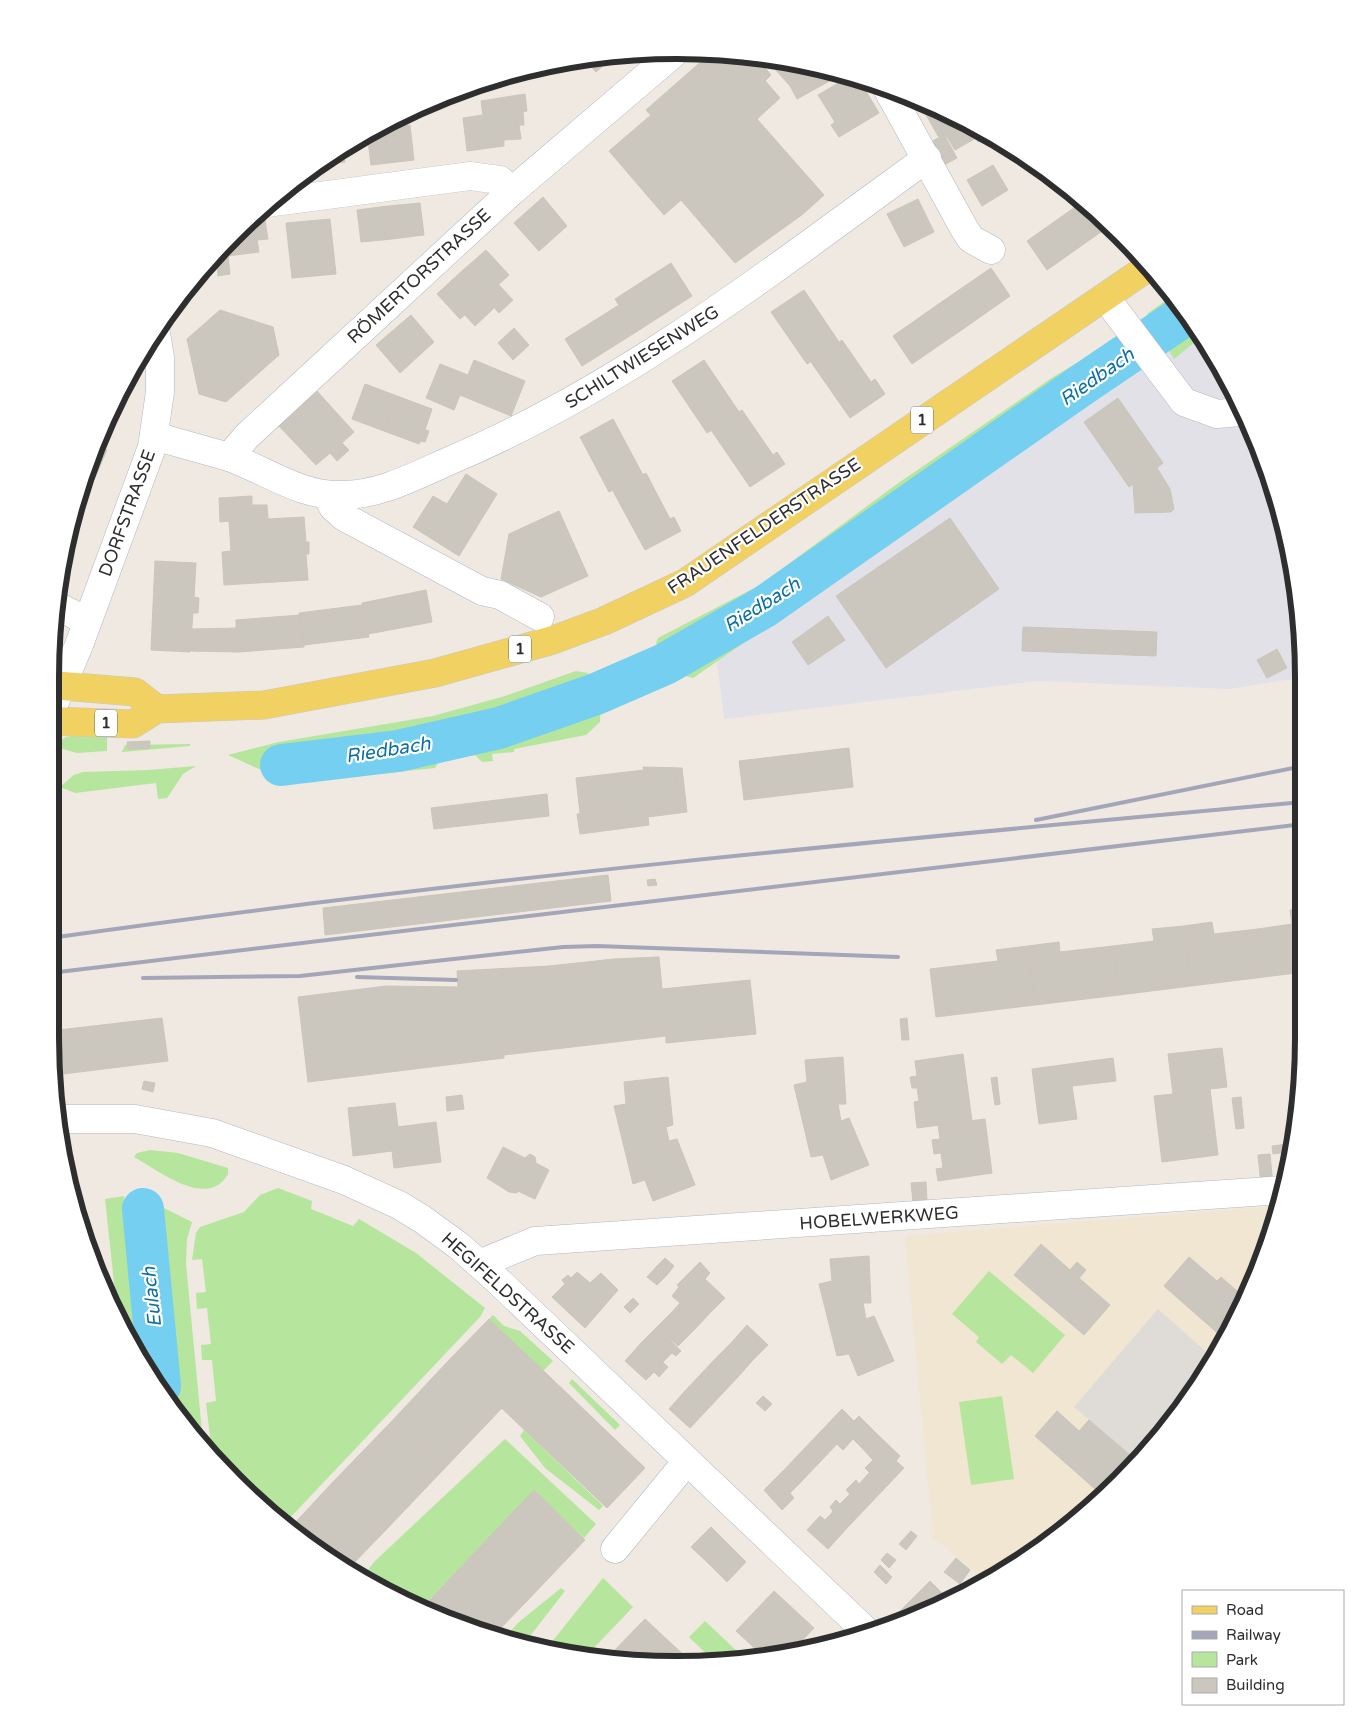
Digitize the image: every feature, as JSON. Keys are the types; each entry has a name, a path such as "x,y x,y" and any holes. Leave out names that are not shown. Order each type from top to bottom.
{"main road":[{"name":"FRAUENFELDERSTRASSE","path":"59,721 133,724 157,709 264,705 435,673 553,640 604,621 684,583 1143,271"},
{"name":"1","path":"59,686 135,692 157,709"}],"street":[{"name":"RÖMERTORSTRASSE","path":"229,457 247,436 511,192 667,59"},
{"path":"893,98 965,230 978,243 991,250"},
{"name":"SCHILTWIESENWEG","path":"229,457 292,486 327,495 358,494 402,482 517,431 574,400 712,314 927,158"},
{"path":"282,202 470,176 500,180 511,192"},
{"path":"1105,298 1184,402 1217,414 1235,412"},
{"name":"DORFSTRASSE","path":"59,682 87,621 154,436 160,392 160,358 158,343"},
{"path":"154,436 229,457"},
{"path":"327,495 333,507 344,517 482,591 500,595 540,617"},
{"path":"63,609 87,621"},
{"name":"HEGIFELDSTRASSE","path":"64,1119 135,1119 212,1133 344,1180 399,1205 442,1232 479,1264 862,1627"},
{"name":"HOBELWERKWEG","path":"479,1264 535,1241 1276,1190"},
{"path":"615,1549 687,1461"}],"shaded area":[{"path":"1180,319 1191,334 1212,368 1248,440 1274,517 1290,596 1294,637 1295,681 1285,680 1229,689 1038,681 724,719 717,661 1083,384"},
{"path":"1271,1207 1248,1275 1212,1347 1191,1381 1142,1446 1085,1503 1020,1552 980,1576 933,1537 905,1236"},
{"path":"1158,1309 1208,1353 1167,1414 1132,1456 1074,1407"}],"green space":[{"path":"1166,300 1196,341 1174,359 1147,314"},
{"path":"1108,345 1125,369 1122,378 1036,441 693,678 668,671 656,643 658,638 760,585 897,484 1053,377"},
{"path":"576,671 588,673 601,700 600,722 586,735 514,749 514,752 492,754 493,761 482,762 475,755 440,760 435,768 282,784 281,779 228,755 279,742 433,716 505,696"},
{"path":"77,735 107,736 107,751 77,753 59,748 59,742 66,737"},
{"path":"190,744 190,746 122,752 125,745"},
{"path":"196,766 183,774 167,798 158,799 156,783 75,793 60,787 74,775 83,772"},
{"path":"150,1150 178,1153 228,1168 228,1174 219,1184 208,1188 196,1188 183,1184 169,1178 134,1157 137,1153"},
{"path":"278,1188 312,1201 311,1209 353,1226 359,1219 416,1253 485,1308 480,1317 289,1519 269,1503 211,1445 206,1403 216,1401 212,1360 202,1360 201,1345 211,1344 207,1308 197,1309 196,1293 206,1292 202,1259 192,1260 196,1233 200,1227 244,1212 260,1195"},
{"path":"124,1196 126,1211 162,1207 192,1222 187,1239 186,1264 202,1433 163,1381 142,1347 115,1295 105,1199"},
{"path":"989,1271 1065,1335 1033,1373 1011,1355 1002,1364 976,1342 979,1337 952,1314"},
{"path":"493,1315 504,1326 520,1331 553,1361 543,1371 489,1319"},
{"path":"572,1379 620,1425 615,1430 569,1383"},
{"path":"1002,1396 1014,1479 971,1485 959,1402"},
{"path":"524,1430 603,1506 599,1510 545,1468 520,1436"},
{"path":"505,1439 596,1524 584,1538 534,1491 426,1603 366,1572 375,1561"},
{"path":"603,1578 633,1607 592,1650 551,1643"},
{"path":"561,1588 565,1591 529,1638 509,1633 519,1622"},
{"path":"705,1621 739,1653 708,1655 689,1637"}],"building":[{"path":"703,60 724,61 656,121 646,110"},
{"path":"724,61 750,63 780,98 757,119 824,195 803,214 735,263 681,200 664,215 609,151 651,115 656,121"},
{"path":"606,63 596,72 590,65"},
{"path":"750,63 763,65 771,75 765,81"},
{"path":"773,67 833,79 797,99 790,86"},
{"path":"841,81 864,88 879,113 839,137 831,125 835,122 818,95"},
{"path":"525,94 527,111 523,112 524,125 519,125 521,139 504,140 504,146 467,151 463,118 483,115 481,101"},
{"path":"927,112 982,140 978,142 976,138 955,150 947,137 941,141 925,113"},
{"path":"410,125 414,160 371,165 368,142 396,127"},
{"path":"938,138 940,141 946,138 957,158 944,165 931,142"},
{"path":"344,157 345,162 333,163"},
{"path":"993,165 1008,190 982,206 967,180"},
{"path":"543,197 567,226 539,251 514,223"},
{"path":"918,199 934,232 904,247 887,214"},
{"path":"420,203 424,235 392,239 388,206"},
{"path":"388,206 392,239 361,242 357,210"},
{"path":"1077,206 1098,234 1047,270 1027,241"},
{"path":"1080,208 1104,230 1098,234"},
{"path":"330,219 336,274 292,278 286,223"},
{"path":"265,220 268,239 257,240 259,252 228,256 230,274 218,276 217,264 260,221"},
{"path":"486,250 509,275 485,297 462,271"},
{"path":"671,263 692,296 636,332 615,299"},
{"path":"991,268 1010,296 963,329 943,301"},
{"path":"462,271 485,297 460,319 437,294"},
{"path":"498,284 513,300 499,313 485,297"},
{"path":"804,290 839,342 807,364 771,312"},
{"path":"485,297 494,308 475,326 465,315"},
{"path":"943,301 963,329 912,364 893,336"},
{"path":"619,305 636,332 582,366 565,339"},
{"path":"220,310 273,327 279,355 226,402 199,394 187,339"},
{"path":"411,315 434,342 400,373 376,345"},
{"path":"514,328 529,345 513,360 498,343"},
{"path":"842,340 871,382 875,379 885,394 850,418 811,362"},
{"path":"474,360 525,381 511,416 460,395"},
{"path":"704,360 739,412 707,433 672,381"},
{"path":"440,364 468,375 454,410 426,398"},
{"path":"365,384 397,396 384,431 352,419"},
{"path":"316,390 354,432 342,443 349,450 337,461 330,453 316,465 277,424"},
{"path":"397,396 432,409 425,430 429,431 425,442 421,441 419,444 384,431"},
{"path":"1118,398 1163,463 1157,468 1170,489 1174,509 1171,512 1135,513 1133,484 1129,487 1084,422"},
{"path":"742,410 773,455 777,452 785,464 750,487 711,430"},
{"path":"613,419 643,475 609,492 580,437"},
{"path":"103,448 107,450 94,480 92,479"},
{"path":"646,473 670,519 674,517 681,531 645,550 613,491"},
{"path":"466,474 497,494 459,556 413,527 433,496 447,504"},
{"path":"252,496 252,505 267,505 268,519 304,517 306,542 309,542 309,554 306,554 308,580 224,585 222,552 231,551 229,521 220,522 219,498"},
{"path":"559,511 588,576 541,597 501,579 509,534"},
{"path":"950,518 999,589 886,668 836,596"},
{"path":"155,561 196,563 194,597 199,598 198,613 193,613 190,652 151,650"},
{"path":"426,590 432,622 368,634 362,603"},
{"path":"362,605 369,637 304,645 299,613"},
{"path":"300,615 304,647 239,652 190,651 192,629 236,628 236,620"},
{"path":"828,616 845,640 808,665 792,642"},
{"path":"1023,627 1157,632 1156,656 1022,651"},
{"path":"1277,649 1287,668 1267,678 1257,660"},
{"path":"150,741 150,748 128,749 127,742"},
{"path":"849,748 853,787 744,800 739,761"},
{"path":"643,767 682,768 687,812 648,817 649,825 580,834 577,814 630,807 631,817 679,810 675,773 644,771"},
{"path":"644,770 675,773 679,810 631,817 630,807 580,813 576,778"},
{"path":"547,794 549,816 434,829 431,808"},
{"path":"608,875 611,901 325,935 323,908"},
{"path":"655,879 657,885 648,886 647,880"},
{"path":"1295,909 1295,973 1264,977 1258,929 1292,924 1290,910"},
{"path":"1212,922 1214,934 1258,929 1264,977 1191,986 1184,926"},
{"path":"1184,926 1191,986 1119,995 1113,946 1154,941 1152,929"},
{"path":"1059,942 1060,952 1113,946 1119,995 1035,1005 1028,946"},
{"path":"1028,946 1035,1005 936,1017 930,969 998,961 996,950"},
{"path":"659,957 662,989 750,980 756,1034 666,1043 666,1036 504,1055 504,1058 308,1082 298,997 386,986 458,987 457,971"},
{"path":"162,1018 168,1061 60,1074 59,1030"},
{"path":"907,1018 909,1040 902,1040 900,1019"},
{"path":"1222,1048 1227,1087 1210,1089 1218,1155 1162,1162 1154,1096 1173,1094 1168,1054"},
{"path":"963,1054 972,1121 917,1128 914,1102 919,1101 917,1088 912,1088 910,1077 917,1076 915,1061"},
{"path":"843,1057 846,1104 838,1104 841,1121 849,1118 869,1165 831,1180 823,1155 811,1157 794,1085 807,1082 805,1060"},
{"path":"1113,1058 1116,1081 1072,1086 1077,1119 1039,1124 1032,1069"},
{"path":"668,1077 673,1125 666,1127 669,1141 677,1139 695,1185 653,1201 645,1180 633,1184 614,1106 626,1104 624,1082"},
{"path":"997,1077 1000,1104 995,1105 991,1078"},
{"path":"144,1081 155,1083 153,1092 142,1089"},
{"path":"462,1095 464,1109 447,1111 446,1097"},
{"path":"1241,1097 1244,1128 1236,1129 1232,1098"},
{"path":"395,1103 398,1127 436,1122 441,1162 394,1168 392,1151 353,1156 348,1108"},
{"path":"985,1119 992,1173 938,1181 936,1169 943,1168 941,1153 934,1154 932,1140 940,1139 938,1125"},
{"path":"1286,1144 1284,1152 1273,1154 1272,1146"},
{"path":"503,1147 525,1158 530,1154 535,1157 536,1163 549,1170 535,1199 518,1191 517,1193 509,1192 487,1178"},
{"path":"1270,1154 1273,1185 1261,1186 1258,1155"},
{"path":"926,1182 927,1201 913,1202 911,1183"},
{"path":"1041,1244 1070,1270 1077,1262 1086,1270 1079,1278 1110,1305 1084,1335 1014,1275"},
{"path":"869,1256 871,1303 863,1303 866,1319 874,1316 894,1361 858,1376 849,1354 837,1356 819,1284 832,1281 830,1259"},
{"path":"1189,1257 1217,1281 1221,1277 1239,1293 1219,1334 1164,1286"},
{"path":"665,1258 674,1266 667,1275 657,1266"},
{"path":"700,1262 710,1273 705,1279 725,1298 709,1314 677,1285"},
{"path":"657,1266 667,1275 657,1285 647,1277"},
{"path":"577,1272 590,1283 601,1273 618,1290 585,1328 552,1297 565,1284 562,1280 568,1275 571,1278"},
{"path":"679,1287 709,1314 693,1331 673,1311 680,1303 672,1296"},
{"path":"633,1298 639,1304 630,1313 624,1307"},
{"path":"673,1311 693,1331 678,1346 657,1327"},
{"path":"489,1319 572,1398 533,1438 450,1359"},
{"path":"747,1325 768,1345 752,1361 732,1342"},
{"path":"657,1327 681,1351 676,1356 672,1353 662,1363 641,1343"},
{"path":"732,1342 752,1361 737,1378 716,1358"},
{"path":"641,1343 668,1367 659,1377 654,1372 646,1380 625,1361"},
{"path":"716,1358 737,1378 721,1395 700,1375"},
{"path":"450,1359 502,1408 442,1471 391,1422"},
{"path":"700,1375 721,1395 705,1412 684,1392"},
{"path":"684,1392 705,1412 690,1428 669,1409"},
{"path":"763,1396 772,1404 765,1411 756,1403"},
{"path":"572,1398 645,1468 607,1508 533,1438"},
{"path":"842,1409 854,1421 859,1416 876,1433 862,1448 853,1439 843,1450 822,1430"},
{"path":"1057,1411 1079,1431 1089,1420 1132,1456 1097,1491 1035,1436"},
{"path":"391,1422 442,1471 383,1533 332,1483"},
{"path":"822,1430 837,1444 818,1464 803,1450"},
{"path":"876,1433 900,1456 896,1461 904,1468 885,1488 865,1468 873,1460 862,1448"},
{"path":"803,1450 818,1464 799,1484 784,1470"},
{"path":"784,1470 799,1484 790,1493 794,1498 782,1510 764,1490"},
{"path":"869,1473 885,1488 865,1509 846,1490 856,1480 859,1484"},
{"path":"332,1483 383,1533 353,1564 295,1523"},
{"path":"534,1490 585,1540 526,1602 474,1553"},
{"path":"850,1494 865,1509 847,1528 831,1514 833,1511 830,1507 836,1500 840,1504"},
{"path":"831,1514 847,1528 828,1549 807,1530 820,1516 825,1520"},
{"path":"711,1527 728,1544 709,1564 691,1547"},
{"path":"911,1531 917,1536 906,1550 899,1544"},
{"path":"728,1544 746,1562 727,1582 709,1564"},
{"path":"474,1553 526,1602 499,1630 427,1603"},
{"path":"887,1553 896,1560 889,1568 881,1560"},
{"path":"956,1558 970,1570 960,1584 944,1572"},
{"path":"880,1565 892,1577 886,1584 874,1572"},
{"path":"930,1581 944,1595 914,1609 896,1615"},
{"path":"774,1591 814,1628 799,1644 758,1651 736,1631"},
{"path":"645,1619 685,1656 637,1655 612,1653"}],"waterway":[{"name":"Riedbach","path":"281,765 398,751 499,728 596,694 665,664 764,607 1180,319"},
{"name":"Eulach","path":"143,1209 159,1374"}],"railway":[{"path":"1036,820 1295,768"},
{"path":"59,937 362,897 519,879 833,846 1295,803"},
{"path":"59,972 1295,825"},
{"path":"143,978 300,976 563,947 597,946 898,957"},
{"path":"357,977 456,980"}]}
